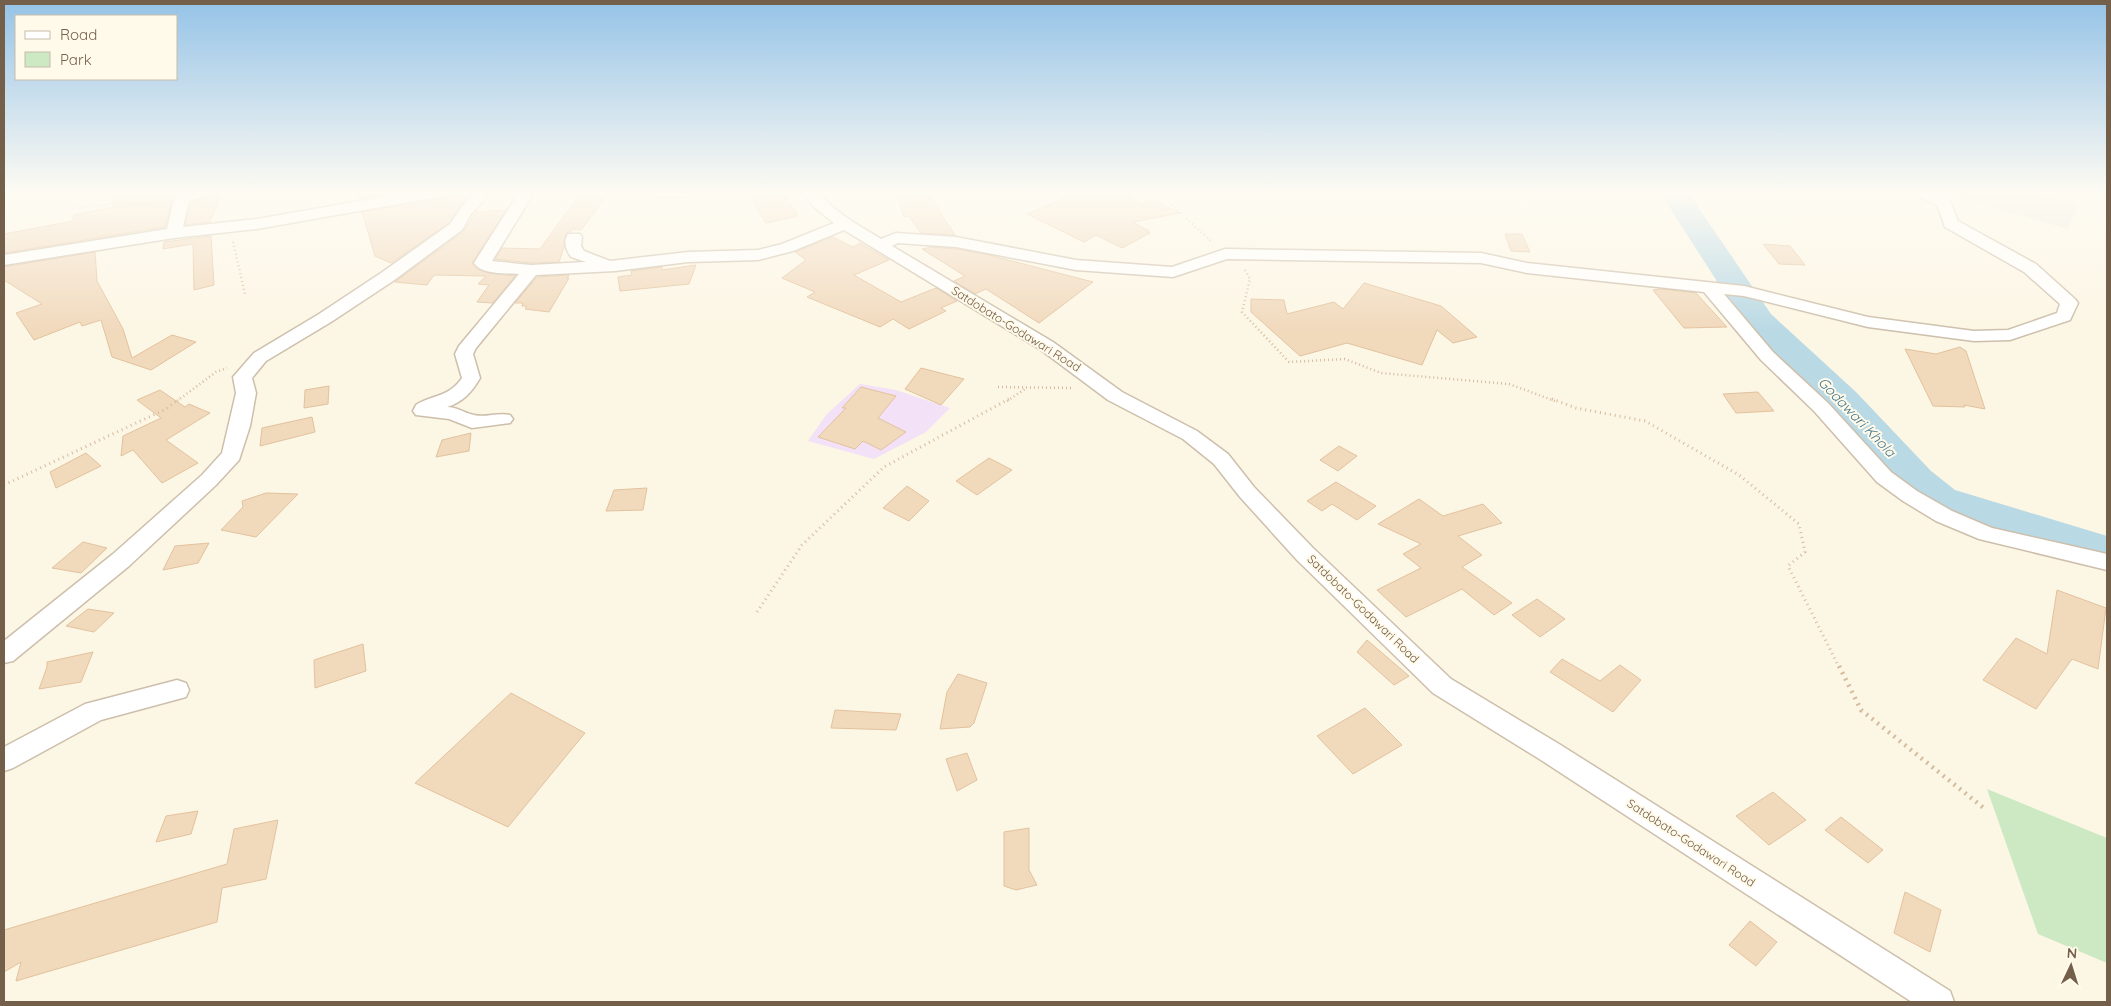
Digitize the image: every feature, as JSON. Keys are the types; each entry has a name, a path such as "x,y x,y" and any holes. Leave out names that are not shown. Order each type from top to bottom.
{"street":[{"path":"4,260 143,238"},
{"path":"4,654 120,560 209,480 232,455 246,393 242,377 260,357 325,318 387,277 441,238"},
{"path":"498,238 482,263 489,266 531,270 615,266 688,257 758,256 786,248 811,238"},
{"path":"574,238 573,246 577,254 586,259 615,266"},
{"name":"Satdobato-Godawari Road","path":"869,238 1047,346 1115,396 1190,435 1221,458 1247,492 1306,554 1442,686 1550,752 1939,1002"},
{"path":"881,245 896,238 956,242 1076,265 1173,272 1225,254 1481,258 1527,268 1744,290 1868,322 1974,336 2010,335 2064,316 2069,303 2030,268 1976,238"},
{"path":"503,419 472,422 453,413 432,413 423,411 423,409 427,406 449,400 461,393 471,378 464,354 468,346 531,270"},
{"path":"1710,287 1767,356 1820,407 1884,477 1910,496 1944,516 1987,534 2107,562"},
{"path":"4,760 94,711 177,690"}],"path":[{"path":"234,238 233,243 244,294"},
{"path":"1208,238 1225,254 1239,259 1250,279 1242,312 1289,362 1346,359 1381,373 1509,384 1576,408 1645,420 1739,475 1799,524 1804,552 1788,566 1861,710 1985,809"},
{"path":"4,485 166,408 216,372 260,357"},
{"path":"998,387 1076,388 1092,378"},
{"path":"757,612 802,546 884,467 1012,398 1025,388"}],"shaded area":[{"path":"860,384 896,390 950,408 926,432 874,459 808,441 826,415"}],"green space":[{"path":"1987,789 2107,838 2107,963 2038,934"}],"building":[{"path":"4,238 97,238 4,253"},
{"path":"211,238 214,285 194,290 193,244 163,249 164,242"},
{"path":"370,238 427,238 391,263 375,256"},
{"path":"455,238 488,238 472,263 477,269 488,273 515,276 493,303 477,302 489,285 478,284 486,276 434,275 427,285 395,282"},
{"path":"548,238 565,238 559,262 531,263 495,259 502,248 540,249"},
{"path":"831,238 835,238 853,247 860,243 889,260 854,275 901,302 936,288 957,301 941,308 946,311 909,329 893,319 880,327 807,297 815,292 782,278 806,260 795,252"},
{"path":"1076,238 1091,238 1084,242"},
{"path":"1102,238 1141,238 1122,248"},
{"path":"1506,238 1524,238 1530,252 1511,251"},
{"path":"1763,244 1790,246 1805,265 1779,264"},
{"path":"932,247 985,254 1093,282 1039,323 986,289 975,294 954,281 965,276 922,249"},
{"path":"95,252 97,281 123,329 132,358 172,335 196,342 151,370 112,357 101,320 82,326 80,322 34,340 16,313 42,304 4,280 4,267"},
{"path":"696,265 689,284 620,291 618,277 632,275 631,271 662,267 662,270"},
{"path":"569,275 549,312 525,309 527,306 522,306 523,303 515,303 537,277"},
{"path":"1364,283 1441,306 1477,337 1453,343 1437,330 1422,365 1347,343 1300,356 1251,312 1251,299 1284,300 1287,314 1334,302 1343,309"},
{"path":"1662,289 1696,293 1727,327 1684,328 1653,290"},
{"path":"1960,347 1966,351 1985,409 1964,405 1965,407 1933,406 1905,349 1936,354"},
{"path":"921,368 964,379 941,405 905,389"},
{"path":"329,386 328,404 304,408 305,390"},
{"path":"861,387 896,396 878,418 906,432 881,450 863,441 855,449 818,437 846,408 842,408"},
{"path":"160,390 185,407 189,404 210,413 166,440 198,463 162,483 133,450 121,456 123,436 161,418 137,400"},
{"path":"1758,392 1774,411 1736,413 1723,394"},
{"path":"312,417 315,432 260,446 262,428"},
{"path":"471,433 469,451 436,457 442,440"},
{"path":"1339,446 1357,456 1338,471 1320,460"},
{"path":"86,453 101,466 56,488 50,472"},
{"path":"989,458 1012,470 977,495 956,481"},
{"path":"1336,482 1376,506 1357,520 1332,504 1322,511 1307,501"},
{"path":"907,486 929,501 909,521 883,508"},
{"path":"647,488 643,510 606,511 614,490"},
{"path":"266,493 298,494 256,537 221,530 243,507 242,501"},
{"path":"1419,499 1443,516 1483,504 1502,523 1458,536 1482,555 1462,567 1512,603 1494,615 1462,589 1406,617 1377,590 1421,568 1403,554 1421,544 1378,524"},
{"path":"83,542 107,548 81,573 52,568"},
{"path":"209,543 198,563 163,570 175,546"},
{"path":"2057,590 2106,608 2098,669 2072,659 2036,709 1983,680 2016,638 2047,654"},
{"path":"1537,599 1565,619 1540,637 1512,615"},
{"path":"88,609 114,613 94,632 66,626"},
{"path":"1367,640 1409,676 1394,685 1357,652"},
{"path":"363,644 366,671 315,688 314,660"},
{"path":"93,652 81,682 39,689 47,662"},
{"path":"1562,659 1600,681 1620,665 1641,680 1613,712 1550,672"},
{"path":"958,674 987,683 974,723 970,727 940,729 947,692"},
{"path":"511,693 585,733 508,827 415,783"},
{"path":"1365,708 1402,745 1353,774 1317,736"},
{"path":"835,710 901,714 896,730 831,728"},
{"path":"967,753 977,780 957,791 946,759"},
{"path":"1773,792 1806,820 1769,845 1736,816"},
{"path":"198,811 191,834 156,842 166,816"},
{"path":"1841,817 1883,850 1868,863 1825,830"},
{"path":"278,820 266,879 222,888 217,922 16,981 21,962 4,972 4,930 227,864 234,829"},
{"path":"1029,828 1029,870 1037,885 1016,890 1004,886 1004,832"},
{"path":"1905,892 1941,910 1930,952 1894,933"},
{"path":"1750,921 1777,942 1756,966 1729,945"}],"waterway":[{"name":"Godawari Khola","path":"1704,238 1759,321 1844,401 1917,480 1941,500 2107,551"}]}
